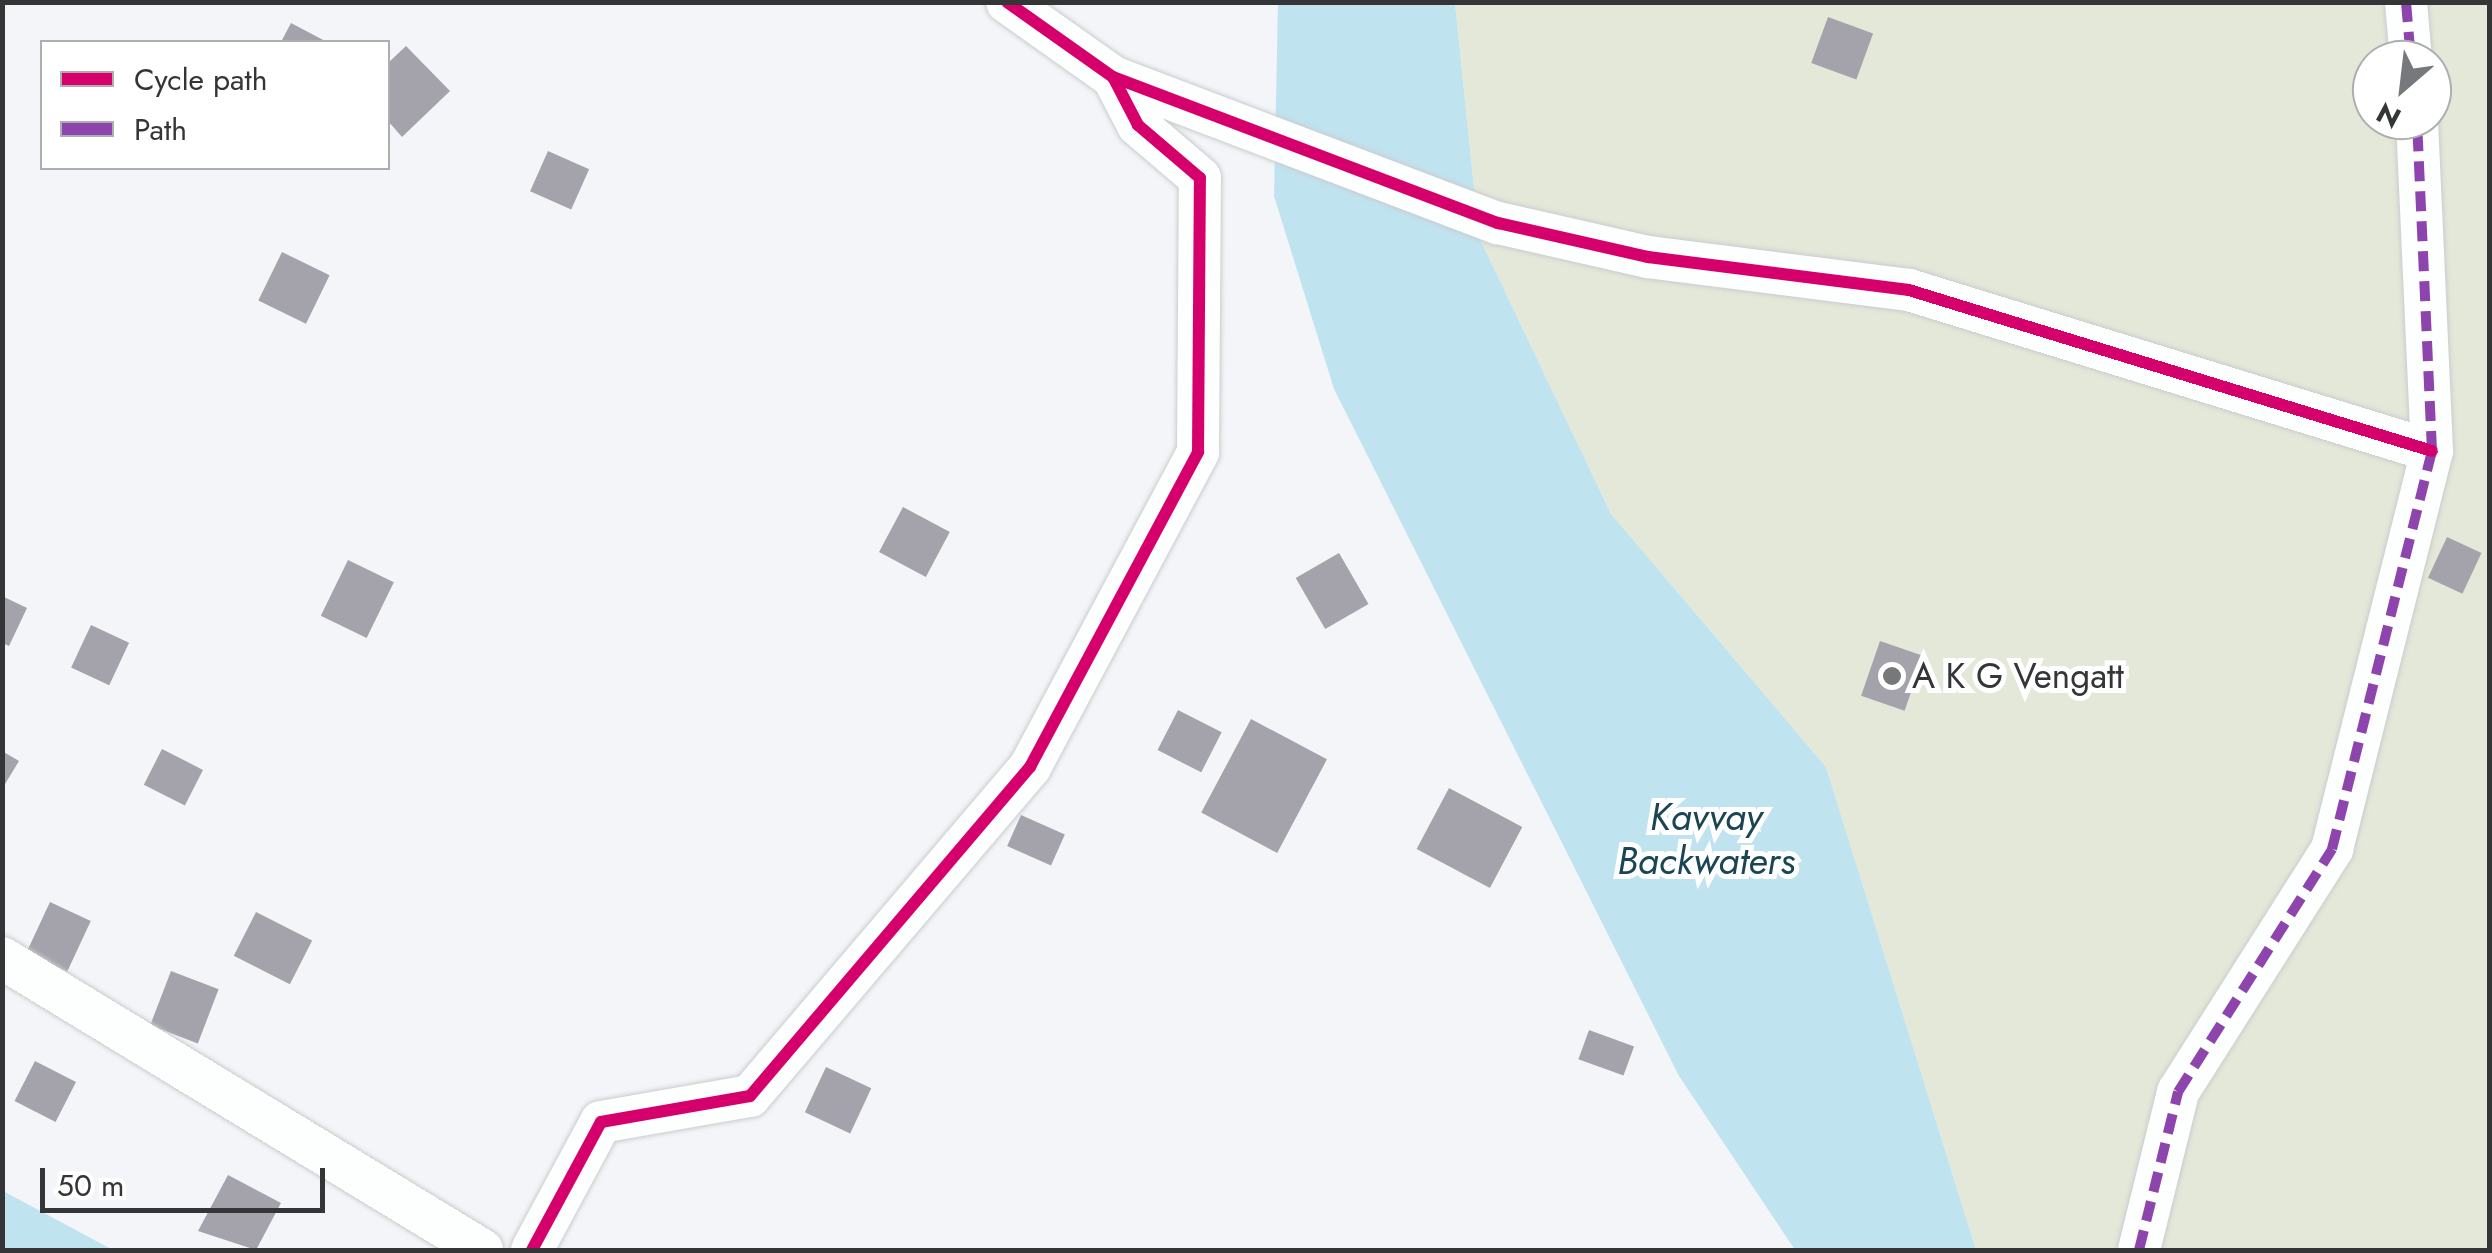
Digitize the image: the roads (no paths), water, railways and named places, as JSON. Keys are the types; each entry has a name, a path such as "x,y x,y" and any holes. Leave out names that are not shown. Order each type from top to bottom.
{"street":[{"path":"1008,2 1113,77 1498,223 1648,257 1909,290 2077,334 2432,451"},
{"path":"2406,2 2409,40"},
{"path":"532,1250 601,1122 750,1096 1030,766 1198,452 1200,178 1138,125 1113,77"},
{"path":"2139,1250 2178,1092 2332,849 2432,451 2418,140"},
{"path":"2,958 482,1250"}],"water":[{"name":"Kavvay Backwaters","path":"1278,3 1455,3 1479,237 1611,514 1826,767 1976,1250 1795,1250 1679,1076 1334,389 1274,196"},
{"path":"3,1191 113,1250 3,1250"}],"place":[{"name":"A K G Vengatt","path":"1892,676"}]}
